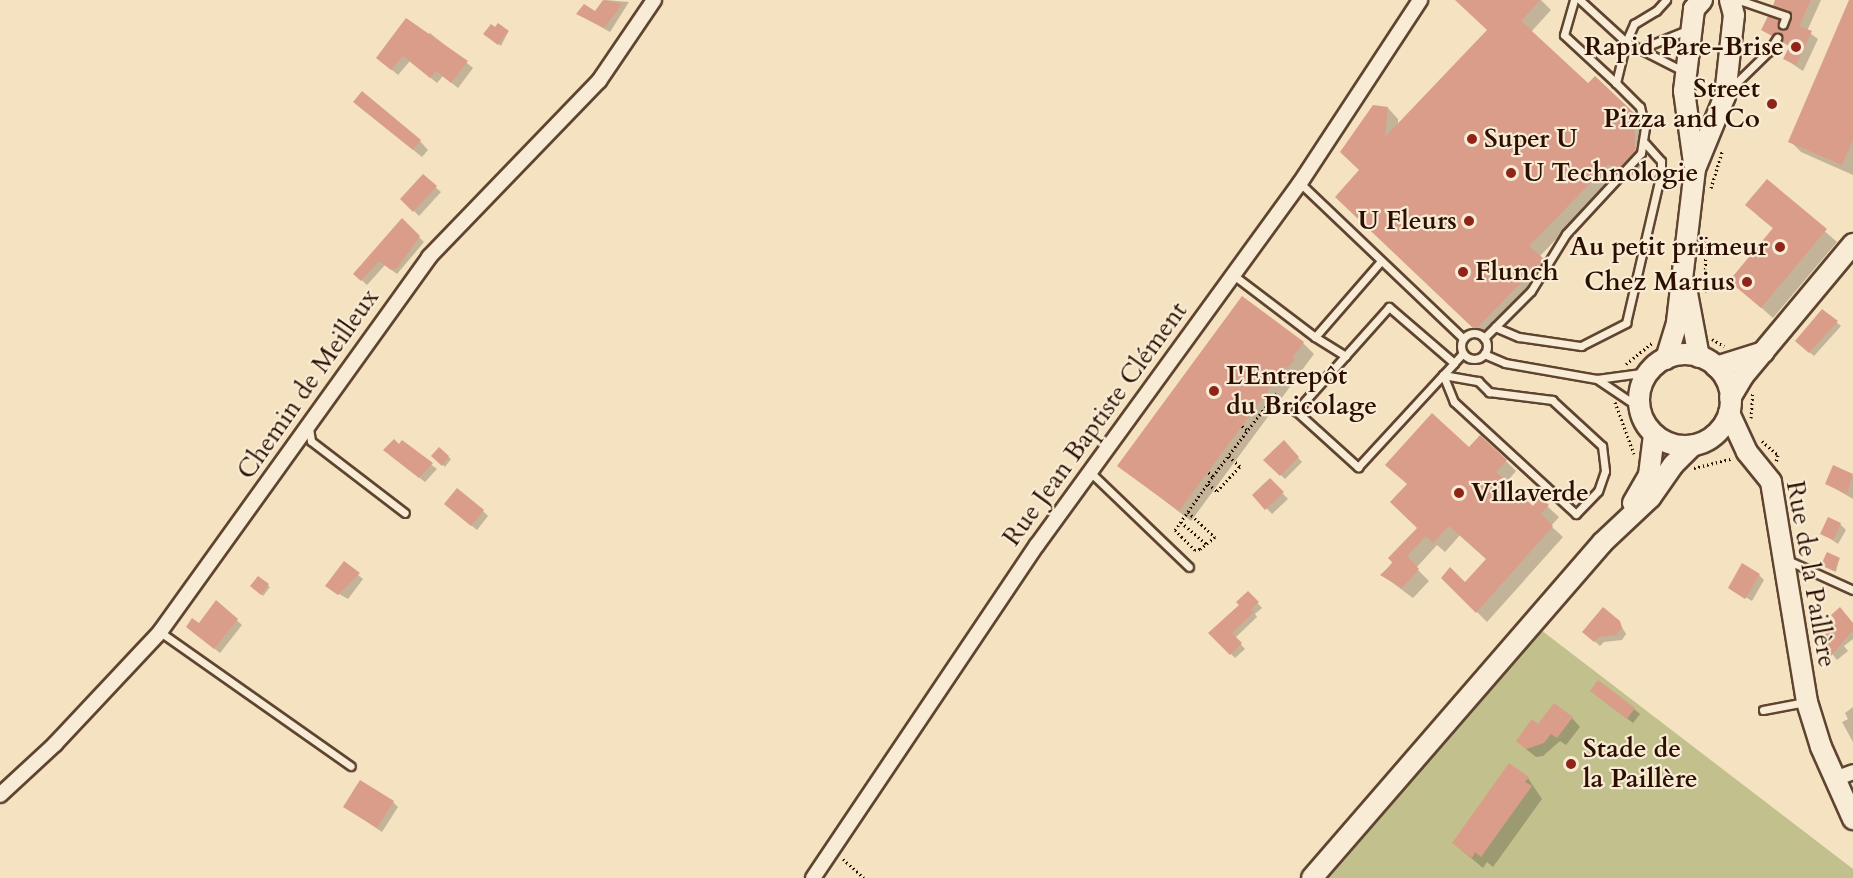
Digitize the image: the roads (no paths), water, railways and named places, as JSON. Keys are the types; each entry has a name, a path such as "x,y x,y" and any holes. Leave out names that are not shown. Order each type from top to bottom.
{"main road":[{"path":"1618,525 1649,475 1654,435 1640,408 1639,396 1649,372 1666,358 1677,321 1695,169 1686,74 1694,9 1702,0"},
{"path":"1695,169 1723,99 1734,15 1728,1"},
{"path":"1687,102 1702,112 1723,99"},
{"path":"1312,878 1618,525 1650,498 1699,443 1719,429 1730,406 1767,351 1853,244"},
{"path":"1683,267 1699,357"},
{"path":"1716,367 1767,351"},
{"path":"1666,358 1699,357 1716,367 1729,387 1730,406"},
{"name":"Rue de la Paillère","path":"1730,406 1748,452 1771,482 1807,702 1844,775 1853,819"},
{"path":"1654,435 1672,444 1699,443 1748,452"}],"street":[{"name":"Chemin de Meilleux","path":"0,795 55,744 160,632 429,257 599,81 654,0"},
{"name":"Rue Jean Baptiste Clément","path":"813,878 831,847 1090,472 1300,183 1420,0"}],"lane":[{"path":"1484,354 1484,338 1531,291 1566,234 1641,153 1645,143 1640,107 1564,35 1574,0"},
{"path":"1580,0 1626,42 1686,74"},
{"path":"1616,83 1626,42 1634,24 1656,11 1666,0"},
{"path":"1728,1 1742,1 1786,16 1783,24"},
{"path":"1640,49 1692,27"},
{"path":"1723,99 1777,38"},
{"path":"1495,327 1519,337 1581,346 1626,323 1661,173 1661,161 1645,143"},
{"path":"1300,183 1463,338 1463,353 1454,363 1358,468 1296,411 1389,307 1454,363"},
{"path":"1315,337 1381,261"},
{"path":"1232,274 1315,337 1345,356"},
{"path":"1463,338 1474,333 1484,338"},
{"path":"1463,353 1473,359 1484,354 1505,363 1597,379 1649,372"},
{"path":"1443,375 1478,381 1489,392 1552,400 1602,446 1605,471 1598,491 1576,514 1454,402 1443,375"},
{"path":"1597,379 1640,408"},
{"path":"309,422 311,441 405,513"},
{"path":"1090,472 1189,567"},
{"path":"1782,557 1853,590"},
{"path":"160,632 351,766"},
{"path":"1763,710 1807,702"}],"place":[{"name":"Rapid Pare-Brise","path":"1796,47"},
{"name":"Street Pizza and Co","path":"1772,104"},
{"name":"Super U","path":"1472,139"},
{"name":"U Technologie","path":"1511,173"},
{"name":"U Fleurs","path":"1469,221"},
{"name":"Au petit primeur","path":"1780,247"},
{"name":"Flunch","path":"1463,272"},
{"name":"Chez Marius","path":"1747,282"},
{"name":"L'Entrepôt du Bricolage","path":"1214,391"},
{"name":"Villaverde","path":"1459,493"},
{"name":"Stade de la Paillère","path":"1571,764"}]}
